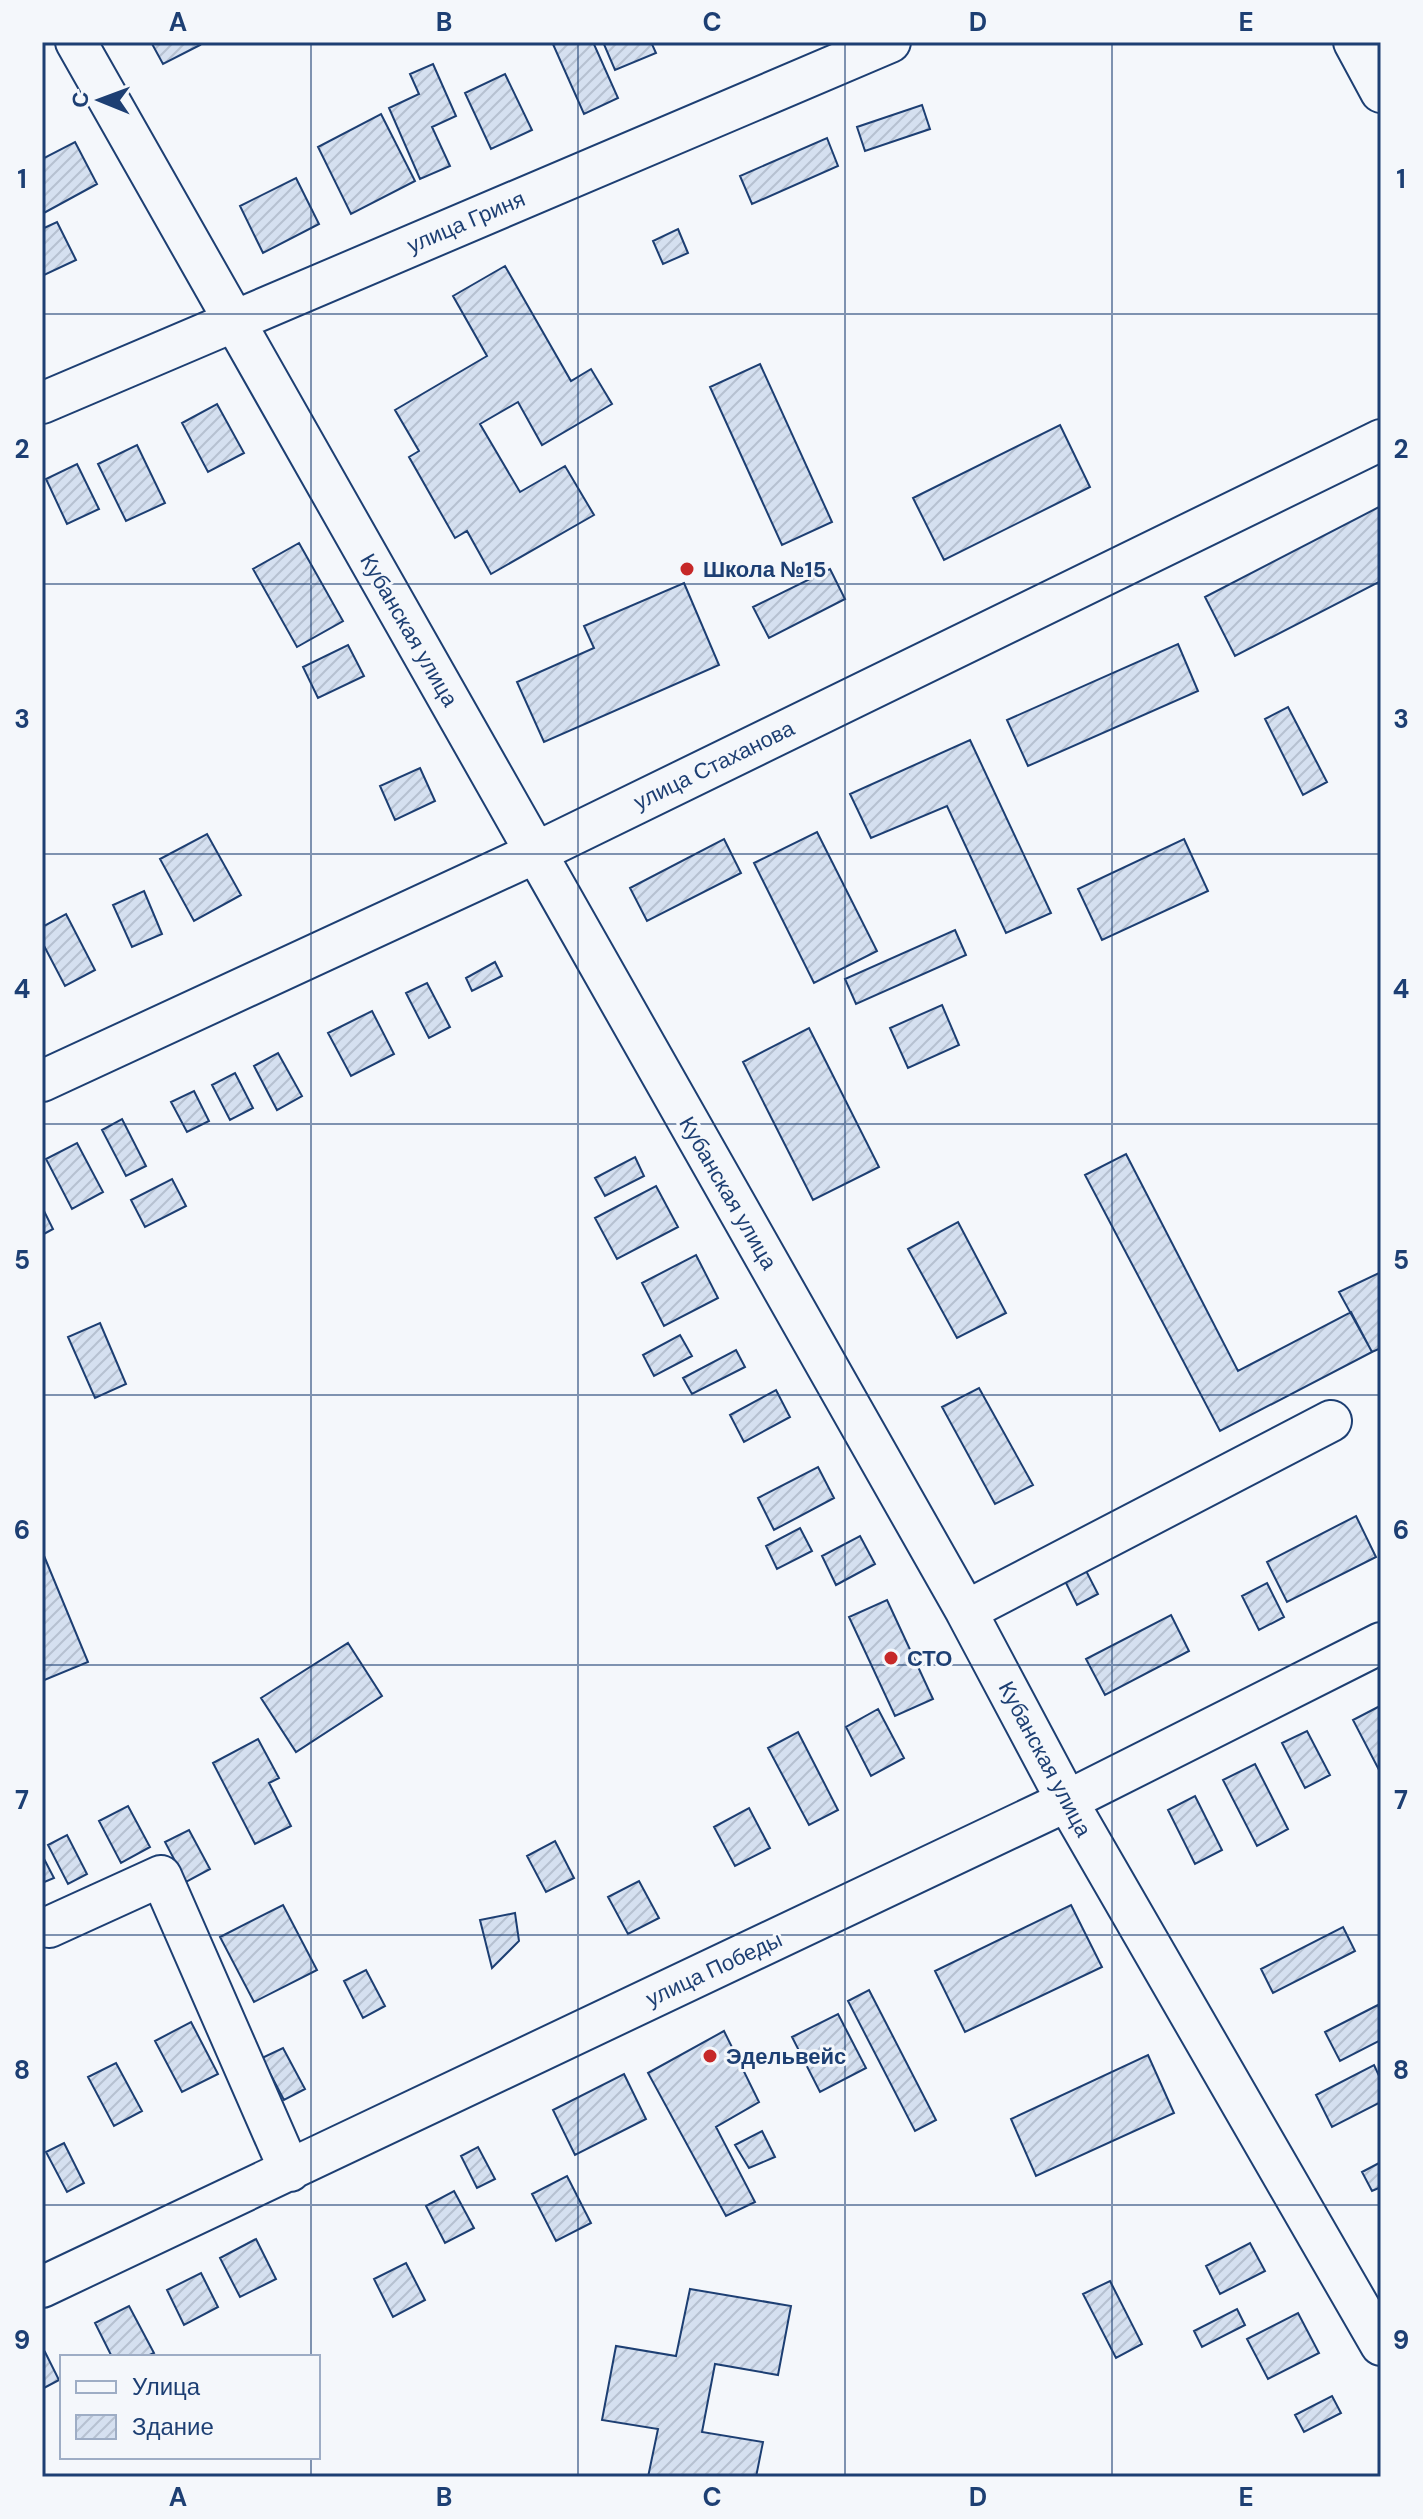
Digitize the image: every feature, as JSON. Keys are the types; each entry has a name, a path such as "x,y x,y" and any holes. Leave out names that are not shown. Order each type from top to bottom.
{"street":[{"name":"Кубанская улица","path":"76,42 966,1611 1067,1801 1381,2345"},
{"name":"улица Гриня","path":"42,403 890,42"},
{"path":"1354,42 1381,92"},
{"name":"улица Стаханова","path":"42,1081 535,853 1381,440"},
{"path":"966,1611 1331,1421"},
{"name":"улица Победы","path":"42,2287 1067,1801 1381,1643"},
{"path":"49,1927 161,1876 290,2171"}],"building":[{"path":"151,42 198,42 200,45 163,64"},
{"path":"552,42 593,42 618,98 584,114"},
{"path":"603,42 651,42 656,53 615,70"},
{"path":"433,64 456,116 432,127 450,166 420,179 389,108 419,94 410,74"},
{"path":"505,74 532,130 491,149 465,93"},
{"path":"922,105 930,129 865,151 857,127"},
{"path":"381,114 415,181 351,214 318,147"},
{"path":"827,138 838,166 752,204 740,176"},
{"path":"75,142 97,184 42,214 42,159"},
{"path":"296,178 319,224 263,253 240,206"},
{"path":"57,222 76,260 42,276 42,229"},
{"path":"678,229 688,253 663,264 653,241"},
{"path":"505,266 571,381 591,369 612,404 542,445 518,402 480,424 520,492 565,466 594,515 491,574 467,531 455,538 409,457 419,451 395,410 487,356 453,296"},
{"path":"760,364 832,522 782,545 710,387"},
{"path":"217,404 244,453 208,472 182,423"},
{"path":"1060,425 1090,487 944,560 913,498"},
{"path":"137,445 165,503 126,521 98,464"},
{"path":"77,464 99,509 67,524 46,479"},
{"path":"1381,506 1381,581 1235,656 1205,597"},
{"path":"299,543 343,621 297,647 253,569"},
{"path":"830,569 845,599 769,638 753,607"},
{"path":"684,583 719,665 544,742 517,682 594,648 584,626"},
{"path":"1178,644 1198,691 1028,766 1007,720"},
{"path":"348,645 364,676 318,698 303,667"},
{"path":"1288,707 1327,782 1303,795 1265,719"},
{"path":"970,740 1051,913 1006,933 947,806 871,838 850,794"},
{"path":"420,768 435,801 395,820 380,786"},
{"path":"817,832 877,951 814,983 754,863"},
{"path":"207,834 241,895 194,921 160,859"},
{"path":"724,839 741,873 647,921 630,888"},
{"path":"1184,839 1208,891 1102,940 1078,889"},
{"path":"144,891 162,934 132,947 113,905"},
{"path":"66,914 95,970 65,986 42,942 42,927"},
{"path":"955,930 966,955 856,1004 845,979"},
{"path":"495,962 502,976 472,991 466,978"},
{"path":"427,983 450,1027 429,1038 406,993"},
{"path":"942,1005 959,1045 908,1068 890,1028"},
{"path":"372,1011 394,1054 351,1076 328,1033"},
{"path":"809,1028 879,1167 813,1200 743,1062"},
{"path":"278,1053 302,1096 277,1110 254,1066"},
{"path":"235,1073 253,1108 230,1120 212,1085"},
{"path":"194,1091 209,1121 187,1132 171,1102"},
{"path":"122,1119 146,1166 126,1176 102,1130"},
{"path":"77,1143 103,1192 72,1209 46,1159"},
{"path":"1126,1154 1238,1371 1351,1312 1372,1352 1220,1431 1085,1175"},
{"path":"635,1157 644,1176 605,1196 595,1178"},
{"path":"172,1179 186,1206 145,1227 131,1200"},
{"path":"656,1186 678,1227 617,1259 595,1218"},
{"path":"42,1207 53,1229 42,1235"},
{"path":"958,1222 1006,1313 957,1338 908,1249"},
{"path":"696,1255 718,1298 664,1326 642,1283"},
{"path":"1381,1272 1381,1348 1372,1352 1339,1292"},
{"path":"100,1323 126,1384 95,1398 68,1337"},
{"path":"680,1335 692,1356 654,1376 643,1355"},
{"path":"736,1350 745,1367 692,1394 683,1378"},
{"path":"979,1388 1033,1485 995,1504 942,1407"},
{"path":"776,1390 790,1417 744,1442 730,1415"},
{"path":"818,1467 834,1498 774,1530 758,1498"},
{"path":"1356,1516 1376,1557 1287,1602 1267,1562"},
{"path":"800,1528 812,1551 777,1569 766,1546"},
{"path":"860,1536 875,1564 836,1585 822,1556"},
{"path":"42,1551 88,1662 42,1681"},
{"path":"1083,1565 1098,1594 1077,1605 1062,1575"},
{"path":"1267,1583 1284,1617 1259,1630 1242,1596"},
{"name":"СТО","path":"887,1600 933,1699 895,1716 849,1617"},
{"path":"1171,1615 1189,1651 1105,1695 1086,1659"},
{"path":"348,1643 382,1696 296,1752 261,1698"},
{"path":"1380,1706 1381,1769 1379,1770 1353,1720"},
{"path":"878,1709 904,1758 871,1776 846,1727"},
{"path":"1307,1731 1330,1775 1305,1788 1282,1743"},
{"path":"798,1732 838,1810 809,1825 768,1748"},
{"path":"258,1739 279,1778 269,1783 291,1826 255,1844 213,1763"},
{"path":"1255,1764 1288,1829 1257,1846 1223,1780"},
{"path":"1195,1796 1222,1850 1195,1864 1168,1810"},
{"path":"128,1806 150,1847 121,1863 99,1821"},
{"path":"749,1808 770,1848 735,1866 714,1827"},
{"path":"189,1830 210,1869 186,1882 165,1842"},
{"path":"67,1835 87,1874 68,1884 48,1845"},
{"path":"555,1841 574,1878 546,1892 527,1856"},
{"path":"42,1855 54,1878 42,1883"},
{"path":"639,1881 659,1918 628,1934 608,1897"},
{"path":"283,1905 317,1970 254,2002 220,1937"},
{"path":"1071,1905 1102,1967 965,2032 935,1971"},
{"path":"515,1913 519,1941 492,1968 480,1920"},
{"path":"1343,1927 1355,1951 1273,1993 1261,1969"},
{"path":"366,1970 385,2006 363,2018 344,1981"},
{"path":"869,1990 936,2120 915,2131 848,2001"},
{"path":"1378,2005 1381,2040 1340,2061 1325,2032"},
{"path":"838,2014 866,2068 820,2092 792,2037"},
{"path":"191,2022 218,2074 182,2092 155,2041"},
{"path":"724,2031 759,2102 716,2127 755,2202 726,2216 648,2073"},
{"path":"283,2048 305,2089 284,2100 262,2058"},
{"path":"1148,2055 1174,2113 1036,2176 1011,2119"},
{"path":"116,2063 142,2111 114,2126 88,2077"},
{"path":"1374,2065 1381,2080 1381,2102 1332,2127 1316,2095"},
{"path":"624,2074 646,2119 575,2155 553,2110"},
{"path":"762,2131 775,2157 749,2168 735,2145"},
{"path":"64,2143 84,2183 67,2192 46,2152"},
{"path":"478,2147 495,2179 477,2188 461,2156"},
{"path":"1381,2162 1381,2187 1372,2191 1362,2172"},
{"path":"567,2176 591,2223 556,2241 532,2194"},
{"path":"454,2191 474,2228 445,2243 426,2206"},
{"path":"256,2239 276,2279 240,2297 220,2258"},
{"path":"1250,2243 1265,2271 1220,2294 1206,2266"},
{"path":"406,2263 425,2300 393,2317 374,2279"},
{"path":"201,2273 218,2307 184,2325 167,2290"},
{"path":"1110,2281 1142,2344 1116,2358 1083,2294"},
{"path":"690,2289 791,2306 778,2375 715,2364 702,2432 763,2442 756,2477 648,2477 658,2429 602,2420 616,2346 676,2356"},
{"path":"129,2306 154,2353 111,2355 95,2323"},
{"path":"1237,2309 1245,2325 1202,2347 1194,2331"},
{"path":"1298,2313 1319,2353 1268,2379 1247,2339"},
{"path":"45,2352 59,2380 42,2389 42,2354"},
{"path":"1332,2396 1341,2413 1304,2432 1295,2415"}],"place":[{"name":"Школа №15","path":"687,569"},
{"name":"СТО","path":"891,1658"},
{"name":"Эдельвейс","path":"710,2056"}]}
